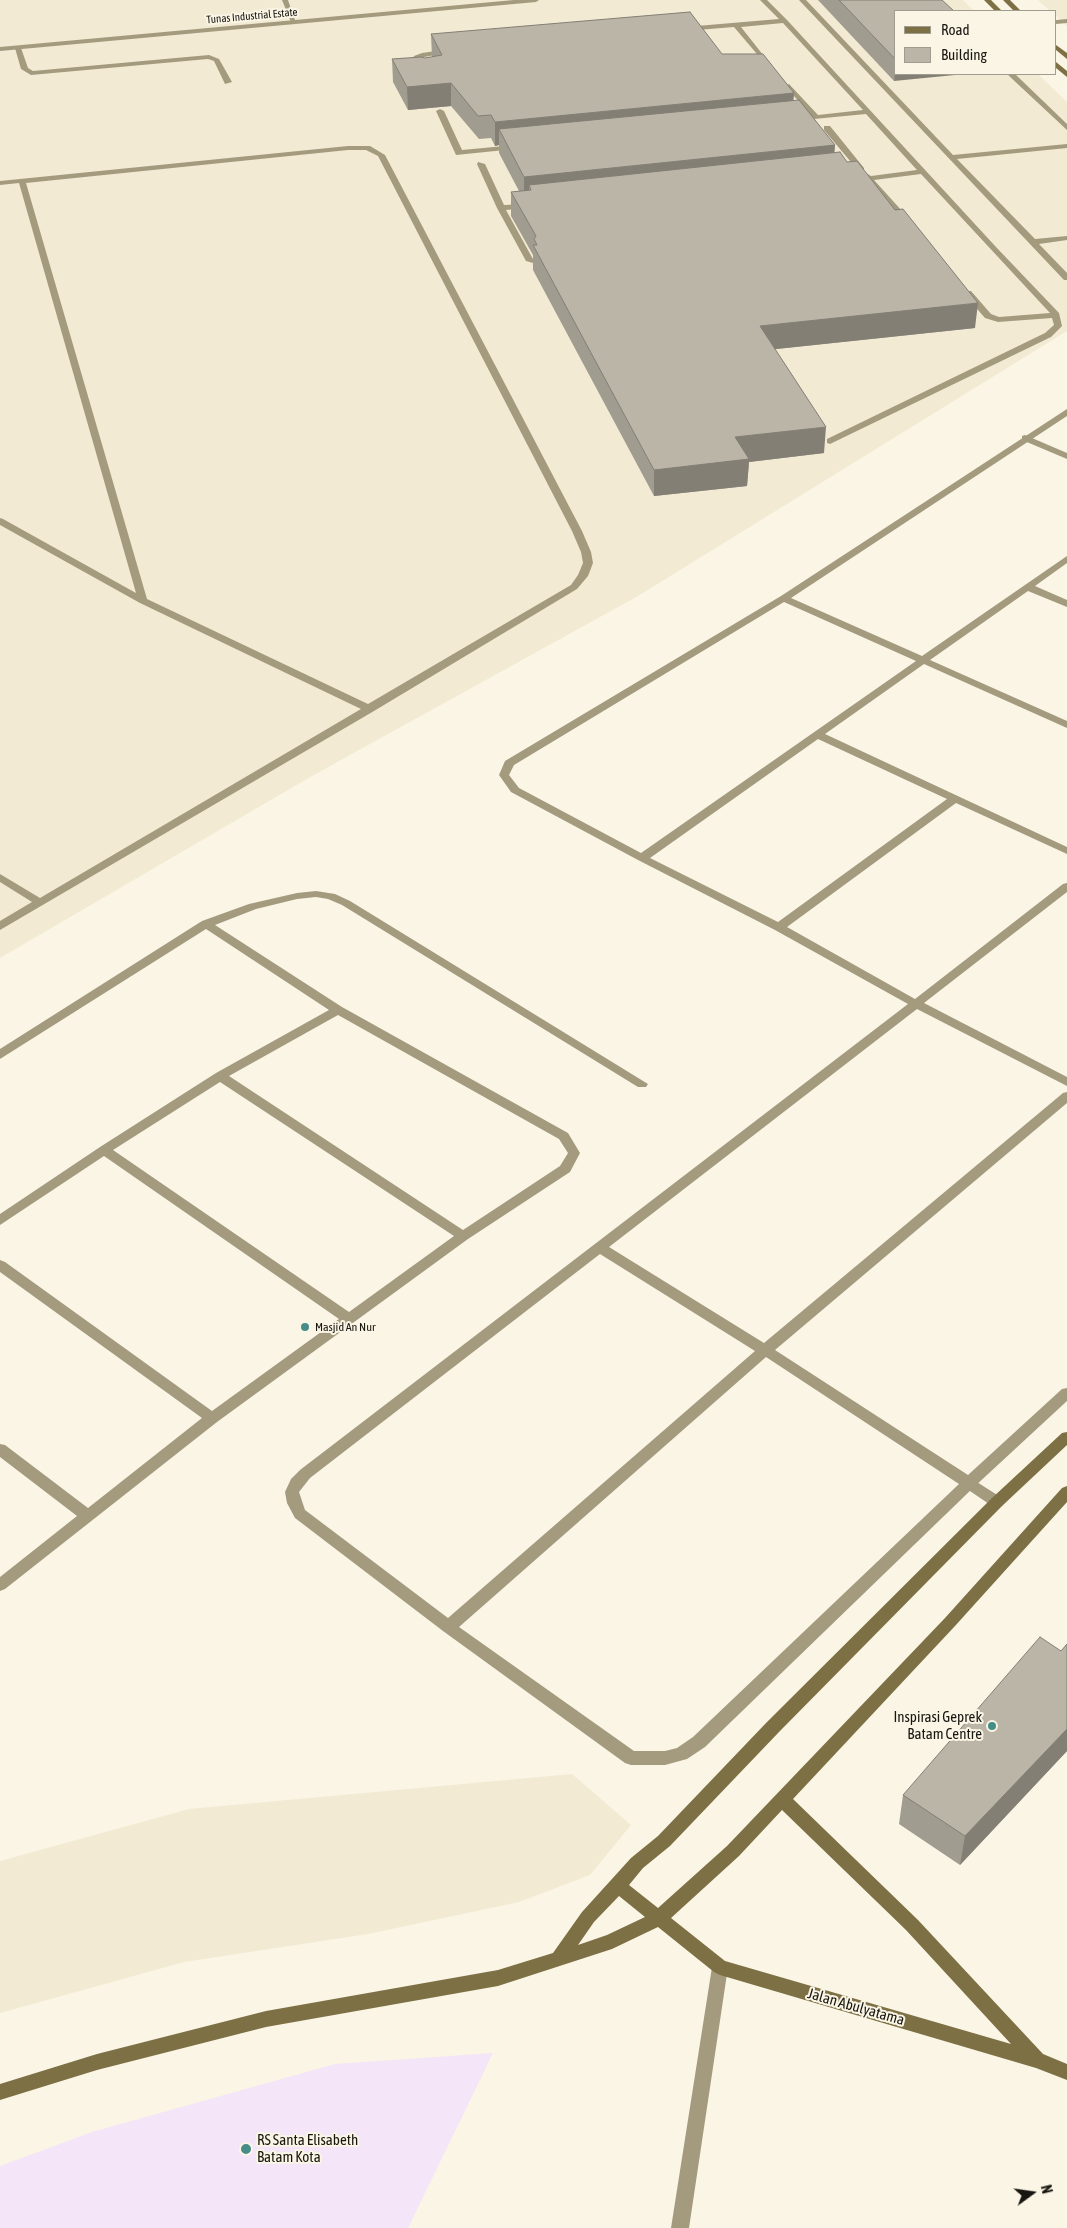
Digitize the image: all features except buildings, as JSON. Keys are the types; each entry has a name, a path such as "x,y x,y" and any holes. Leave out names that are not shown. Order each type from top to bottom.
{"main road":[{"path":"987,0 998,10"},
{"path":"1006,0 1017,10"},
{"path":"1057,47 1067,57"},
{"path":"1057,65 1067,75"},
{"path":"559,1959 588,1917 637,1863 664,1841 773,1727 997,1502 1067,1437"},
{"path":"0,2092 97,2062 266,2019 498,1978 612,1941 658,1919 733,1851 950,1622 1067,1492"},
{"path":"782,1799 912,1925 1037,2060"},
{"name":"Jalan Abulyatama","path":"618,1886 720,1967 1037,2060 1067,2072"}],"street":[{"path":"285,0 294,22"},
{"name":"Tunas Industrial Estate","path":"0,49 536,0"},
{"path":"763,0 785,21 922,172 1056,314 1058,326 1048,335 830,441"},
{"path":"802,0 1067,278"},
{"path":"681,30 785,21"},
{"path":"736,25 768,65"},
{"path":"18,48 25,69 32,73 209,57 217,60 228,82"},
{"path":"426,77 415,60 416,57 424,54 457,51"},
{"path":"1012,75 1067,128"},
{"path":"789,86 816,117"},
{"path":"440,110 458,153 528,146"},
{"path":"786,120 868,112"},
{"path":"827,128 861,170 910,223"},
{"path":"951,157 1067,146"},
{"path":"0,183 348,148 367,148 381,155 576,531 586,552 588,563 583,576 574,587 0,926"},
{"path":"481,164 530,261"},
{"path":"851,171 861,170"},
{"path":"869,178 922,172"},
{"path":"22,181 143,601"},
{"path":"502,208 531,205"},
{"path":"1033,242 1067,238"},
{"path":"960,283 988,316 993,319 1009,321 1056,314"},
{"path":"1067,412 784,598 509,763 504,775 515,790 642,858 778,927 916,1004 1067,1082"},
{"path":"1026,438 1067,456"},
{"path":"0,521 143,601 370,709"},
{"path":"642,858 1067,559"},
{"path":"1028,587 1067,604"},
{"path":"784,598 1067,725"},
{"path":"819,735 1067,851"},
{"path":"778,927 954,798"},
{"path":"0,877 40,902"},
{"path":"1067,886 305,1474 296,1483 292,1492 294,1503 300,1514 448,1627 631,1758 665,1758 681,1754 699,1742 968,1483 1067,1393"},
{"path":"0,1055 206,924 253,906 316,894 331,896 346,903 642,1084"},
{"path":"0,1585 212,1418 463,1236 565,1169 574,1153 564,1136 338,1010 206,924"},
{"path":"0,1220 104,1150 220,1076 338,1010"},
{"path":"220,1076 463,1236"},
{"path":"448,1627 765,1350 1067,1096"},
{"path":"104,1150 350,1319"},
{"path":"598,1247 765,1350 997,1502"},
{"path":"0,1265 212,1418"},
{"path":"0,1449 88,1516"},
{"path":"680,2228 720,1967"}],"shaded area":[{"path":"0,0 963,0 973,10 894,10 894,75 1039,75 1067,102 1067,331 638,596 312,776 0,958"},
{"path":"1038,0 1067,0 1067,26 1057,17 1057,10 1049,10"},
{"path":"572,1774 631,1825 590,1875 519,1902 368,1934 184,1962 0,2013 0,1861 189,1809"},
{"name":"RS Santa Elisabeth Batam Kota","path":"493,2053 408,2228 0,2228 0,2166 92,2132 335,2064"}],"place":[{"name":"Masjid An Nur","path":"305,1327"},
{"name":"Inspirasi Geprek Batam Centre","path":"992,1726"},
{"name":"RS Santa Elisabeth Batam Kota","path":"246,2149"}]}
